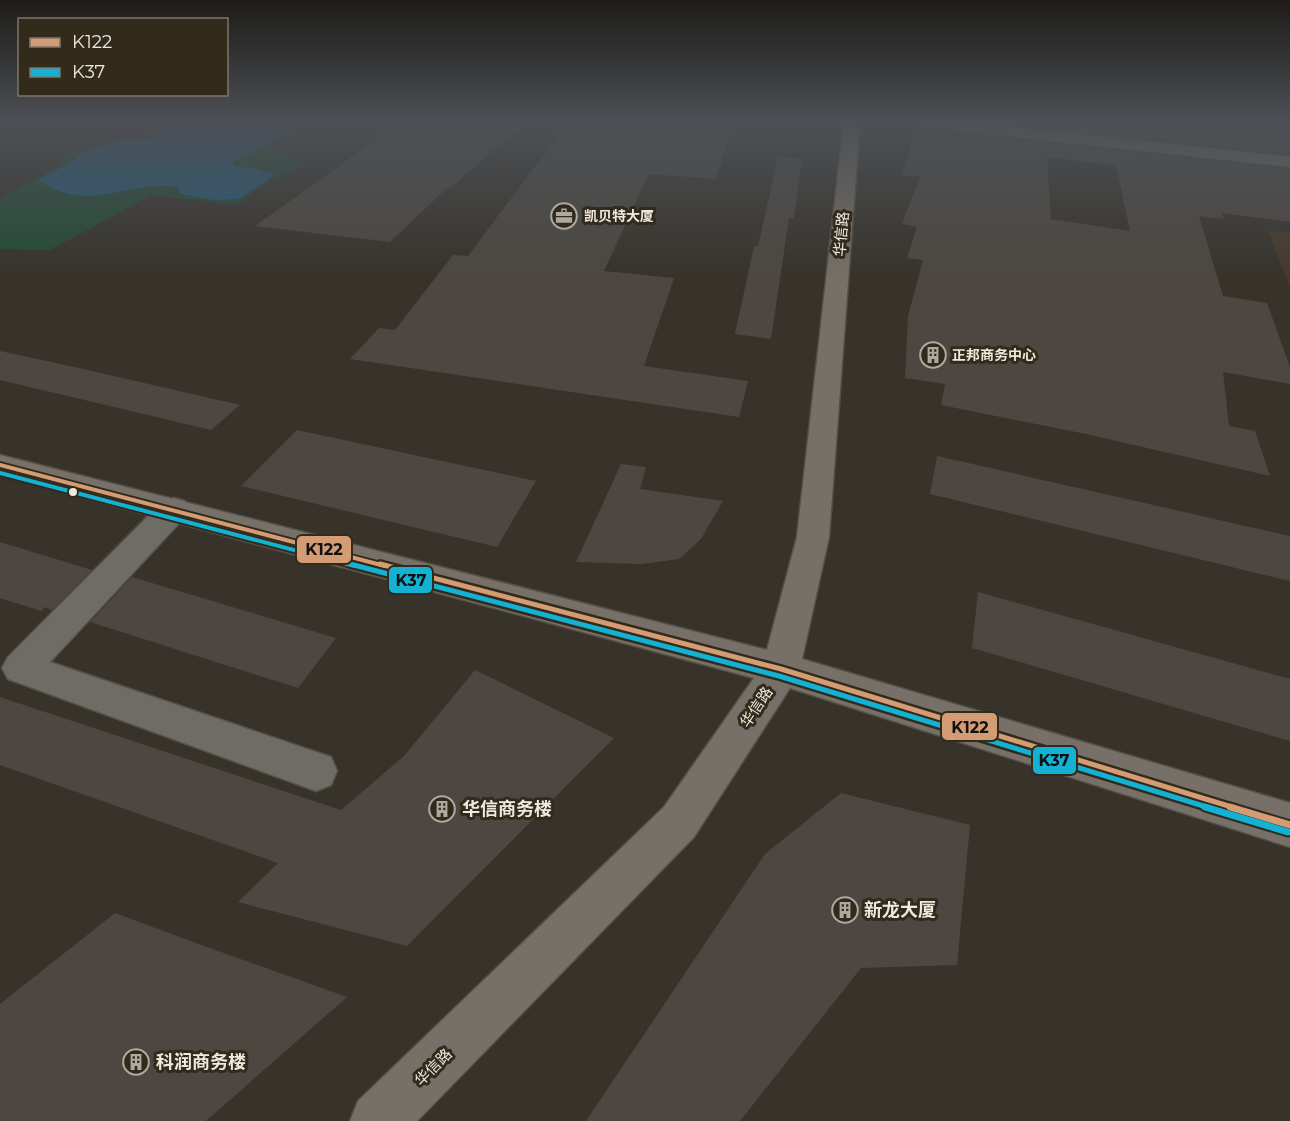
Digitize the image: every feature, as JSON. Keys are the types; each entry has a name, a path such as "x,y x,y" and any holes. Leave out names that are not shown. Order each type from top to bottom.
{"main road":[{"name":"华信路","path":"378,1121 679,822 782,669 813,537 847,173"},
{"path":"0,465 782,669 1290,825"}],"street":[{"path":"174,509 10,665 316,771"}],"shaded area":[{"path":"1268,230 1290,233 1290,288"}],"green space":[{"path":"45,173 286,173 266,184 238,205 152,195 50,250 0,249 0,199"}],"water":[{"path":"50,173 274,175 239,199 214,200 182,194 177,187 158,186 92,196 75,195 57,190 38,180"}],"building":[{"path":"329,173 467,173 447,188 390,242 255,226"},
{"path":"530,173 718,173 716,179 649,174 604,271 674,278 644,366 748,381 739,417 350,359 379,328 395,330 453,255 468,256"},
{"path":"774,173 800,173 794,218 789,218 771,339 735,334 754,246 758,246"},
{"path":"1048,173 1051,219 1130,231 1118,173 1290,173 1290,222 1222,213 1224,219 1199,216 1223,296 1267,303 1290,367 1290,384 1223,372 1229,426 1255,431 1270,476 1086,434 941,405 945,384 905,378 908,316 923,260 907,258 917,227 902,224 920,177 902,175"},
{"path":"0,351 240,405 211,430 0,380"},
{"path":"297,430 536,481 497,547 241,486"},
{"path":"937,456 1290,536 1290,581 930,494"},
{"path":"621,464 646,467 640,489 723,501 701,539 679,559 642,564 576,562"},
{"path":"0,542 92,570 52,610 45,607 41,611 0,598"},
{"path":"132,577 336,638 298,688 90,622"},
{"path":"978,592 1290,679 1290,741 972,648"},
{"name":"华信商务楼","path":"475,670 614,738 407,946 238,902 278,863 0,765 0,697 341,810 404,756"},
{"name":"新龙大厦","path":"841,793 970,825 957,965 861,968 740,1121 586,1121 765,854"},
{"name":"科润商务楼","path":"115,913 347,997 206,1121 0,1121 0,1004"}],"transit line":[{"name":"K122","path":"0,465 781,669 1290,825"},
{"name":"K37","path":"0,473 779,676 1288,832"}],"place":[{"name":"凯贝特大厦","path":"564,216"},
{"name":"正邦商务中心","path":"933,355"},
{"name":"华信商务楼","path":"442,809"},
{"name":"新龙大厦","path":"845,910"},
{"name":"科润商务楼","path":"136,1062"}]}
